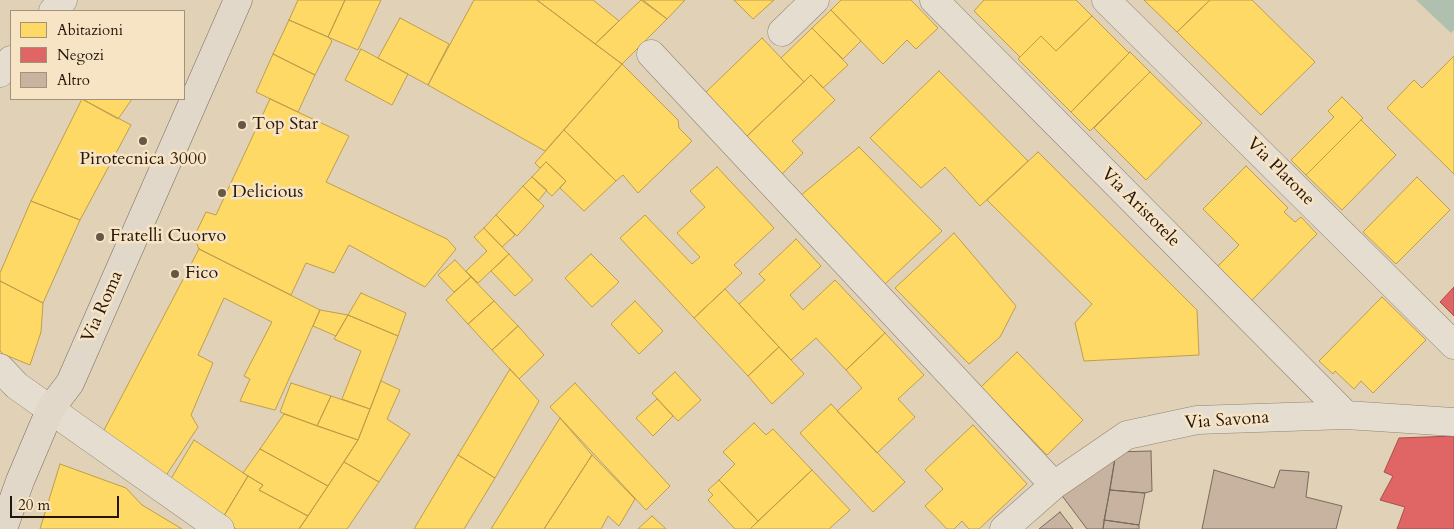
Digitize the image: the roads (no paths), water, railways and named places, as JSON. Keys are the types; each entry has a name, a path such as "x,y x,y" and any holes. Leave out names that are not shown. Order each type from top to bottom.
{"main road":[{"name":"Via Roma","path":"3,529 20,481 51,408 70,383 238,0"}],"street":[{"path":"54,10 63,0"},
{"path":"782,32 815,0"},
{"name":"Via Aristotele","path":"934,0 1346,416"},
{"name":"Via Platone","path":"1106,0 1454,345"},
{"path":"651,54 1054,485"},
{"path":"0,73 10,61"},
{"path":"0,368 17,386 51,408 220,529"},
{"name":"Via Savona","path":"1004,529 1054,485 1127,435 1197,420 1346,416 1454,422"}],"place":[{"name":"Top Star","path":"242,125"},
{"name":"Pirotecnica 3000","path":"143,141"},
{"name":"Delicious","path":"222,193"},
{"name":"Fratelli Cuorvo","path":"100,237"},
{"name":"Fico","path":"175,274"}]}
